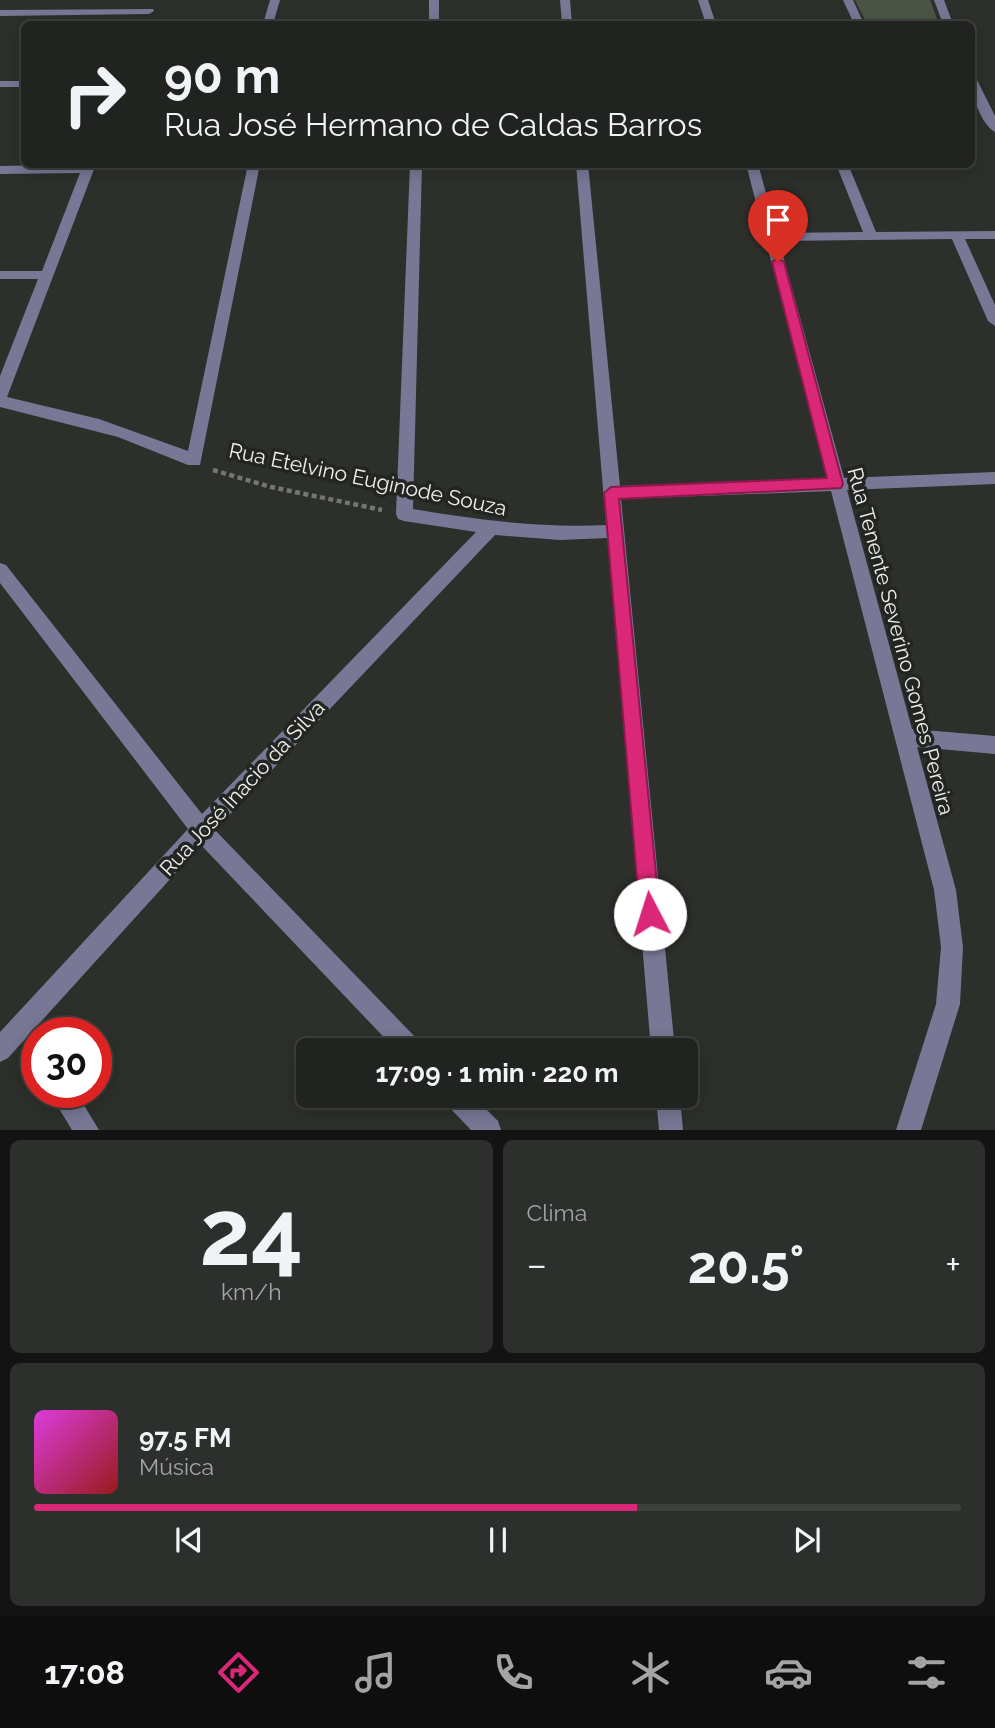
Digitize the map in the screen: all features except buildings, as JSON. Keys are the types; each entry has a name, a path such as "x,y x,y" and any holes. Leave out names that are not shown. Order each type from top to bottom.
{"street":[{"path":"269,21 275,0"},
{"path":"433,0 434,21"},
{"path":"565,0 567,21"},
{"path":"704,0 710,21"},
{"path":"848,0 858,21"},
{"path":"939,0 947,21"},
{"path":"0,13 151,5"},
{"path":"0,84 21,84"},
{"path":"977,86 995,128"},
{"path":"0,170 59,168"},
{"path":"0,395 89,168"},
{"path":"0,401 53,412 155,442 194,461 253,168"},
{"path":"404,514 416,168"},
{"path":"582,168 662,1038"},
{"name":"Rua Tenente Severino Gomes Pereira","path":"753,168 945,890 952,947 948,1004 908,1129"},
{"path":"844,168 871,236"},
{"path":"771,237 995,235"},
{"path":"957,236 995,321"},
{"path":"0,275 48,275"},
{"path":"611,493 995,478"},
{"name":"Rua Etelvino Euginode Souza","path":"404,514 489,530 572,535 614,531"},
{"name":"Rua José Inacio da Silva","path":"0,1050 201,830 489,530"},
{"path":"0,570 201,830 400,1038"},
{"path":"904,737 995,745"},
{"path":"72,1108 87,1129"},
{"path":"468,1108 489,1129"},
{"path":"669,1108 671,1129"}],"path":[{"name":"Rua Etelvino Euginode Souza","path":"194,461 218,472 271,487 404,514"}],"green space":[{"path":"855,0 930,0 938,21 866,21"}],"route":[{"path":"650,914 611,493 835,484 778,262"}]}
